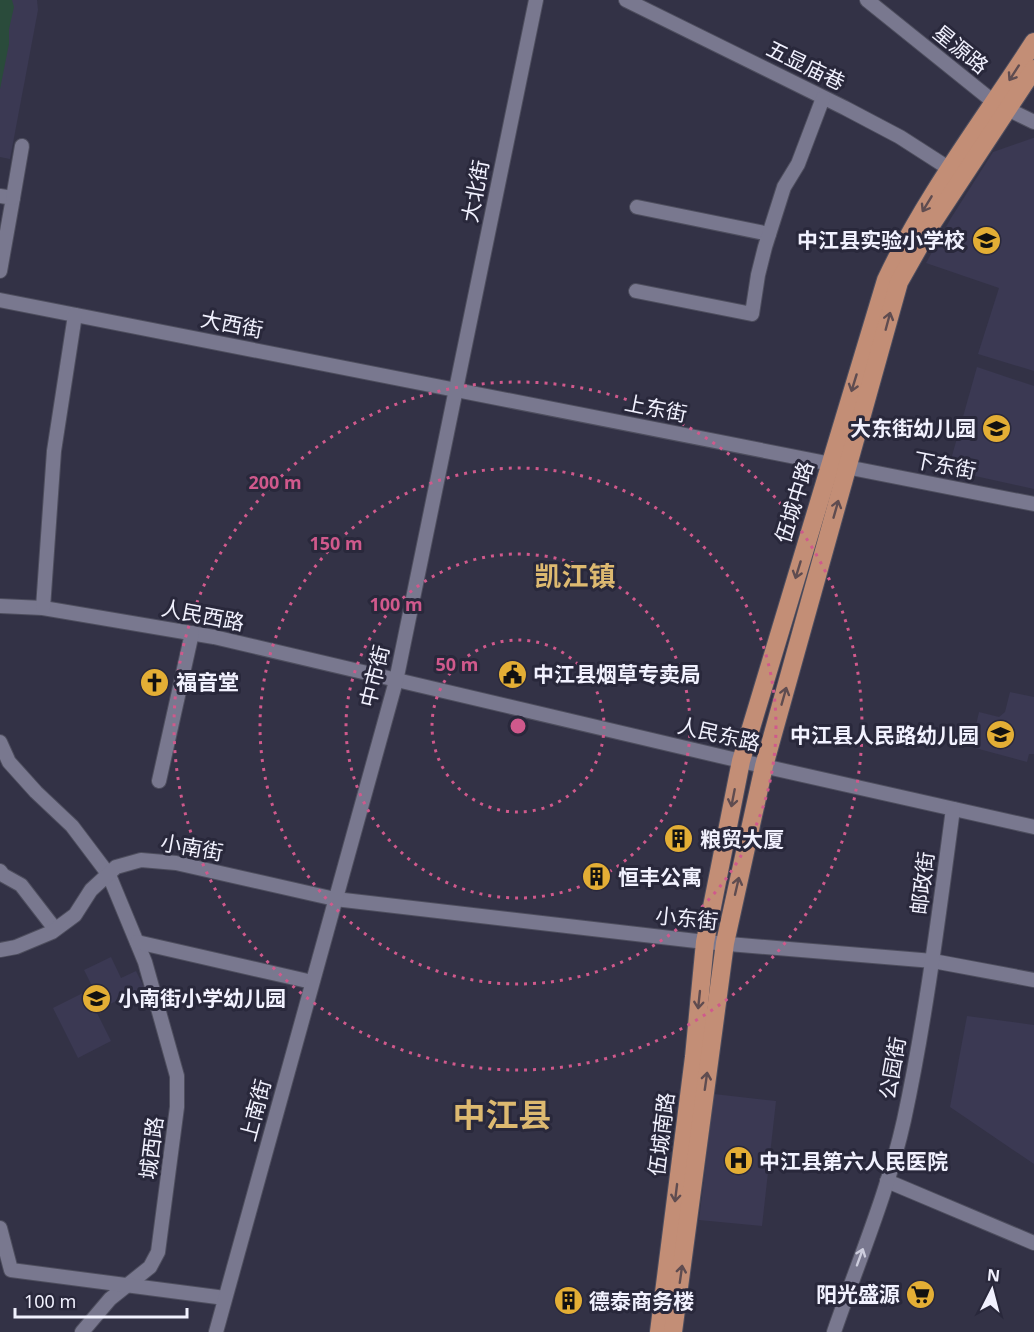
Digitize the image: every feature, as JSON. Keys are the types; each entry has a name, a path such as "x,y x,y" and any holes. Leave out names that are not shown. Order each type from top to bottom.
{"main road":[{"path":"1001,106 1034,42"},
{"path":"1001,106 1034,69"},
{"name":"伍城中路","path":"705,942 741,761 886,279 916,221 955,173 1001,106"},
{"name":"伍城中路","path":"725,943 764,766 899,282 955,173"},
{"name":"伍城南路","path":"659,1332 694,1057 705,942"},
{"name":"伍城南路","path":"673,1332 725,943"}],"street":[{"name":"大北街","path":"456,390 536,0"},
{"name":"五显庙巷","path":"626,0 900,137 955,173"},
{"name":"星源路","path":"867,0 1001,106 1034,122"},
{"path":"636,291 752,314 758,275 784,187 798,165 823,98"},
{"path":"0,271 6,197 22,146"},
{"path":"637,207 769,234"},
{"name":"大西街","path":"0,300 456,390"},
{"path":"43,608 54,451 75,315"},
{"name":"上东街","path":"456,390 848,467"},
{"name":"中市街","path":"335,899 396,681 456,390"},
{"name":"下东街","path":"848,467 1034,504"},
{"name":"人民西路","path":"0,606 43,608 192,633 396,681"},
{"path":"159,781 192,633"},
{"name":"人民东路","path":"396,681 1034,827"},
{"name":"城西路","path":"0,742 9,762 36,792 72,826 109,875 145,962 177,1076 177,1107 158,1252 150,1267 110,1299 82,1332"},
{"name":"邮政街","path":"933,961 953,809"},
{"name":"小南街","path":"0,950 16,947 55,929 75,915 91,890 116,867 141,860 176,863 335,899"},
{"path":"0,871 21,885 55,929"},
{"name":"小东街","path":"335,899 705,942 933,961 1034,980"},
{"name":"上南街","path":"216,1332 335,899"},
{"path":"136,942 312,982"},
{"name":"公园街","path":"834,1332 887,1181 904,1121 933,961"},
{"path":"887,1181 1034,1243"},
{"path":"0,1228 11,1270 225,1298"}],"shaded area":[{"path":"0,0 37,0 38,10 10,159 0,157"},
{"name":"中江县实验小学校","path":"1034,138 1034,371 978,354 999,288 926,263 951,218 993,152"},
{"name":"大东街幼儿园","path":"977,367 1034,386 1034,489 948,470"},
{"name":"中江县人民路幼儿园","path":"1010,692 1034,697 1034,754 1029,754 1027,762 964,745 968,724 976,725 979,712 999,717 1005,712"},
{"name":"小南街小学幼儿园","path":"111,957 121,978 136,971 144,987 96,1011 111,1041 78,1058 53,1008 93,988 84,970"},
{"path":"967,1016 1034,1025 1034,1164 950,1107"},
{"name":"中江县第六人民医院","path":"714,1094 776,1101 762,1226 699,1220"}],"green space":[{"path":"0,0 12,0 14,7 0,89"}],"place":[{"name":"中江县实验小学校","path":"986,240"},
{"name":"大东街幼儿园","path":"997,428"},
{"name":"中江县烟草专卖局","path":"512,674"},
{"name":"福音堂","path":"155,682"},
{"name":"中江县人民路幼儿园","path":"1000,735"},
{"name":"粮贸大厦","path":"679,839"},
{"name":"恒丰公寓","path":"597,877"},
{"name":"小南街小学幼儿园","path":"97,998"},
{"name":"中江县第六人民医院","path":"738,1161"},
{"name":"阳光盛源","path":"921,1294"},
{"name":"德泰商务楼","path":"568,1301"}],"district":[{"name":"凯江镇","path":"575,575"},
{"name":"中江县","path":"502,1114"}]}
